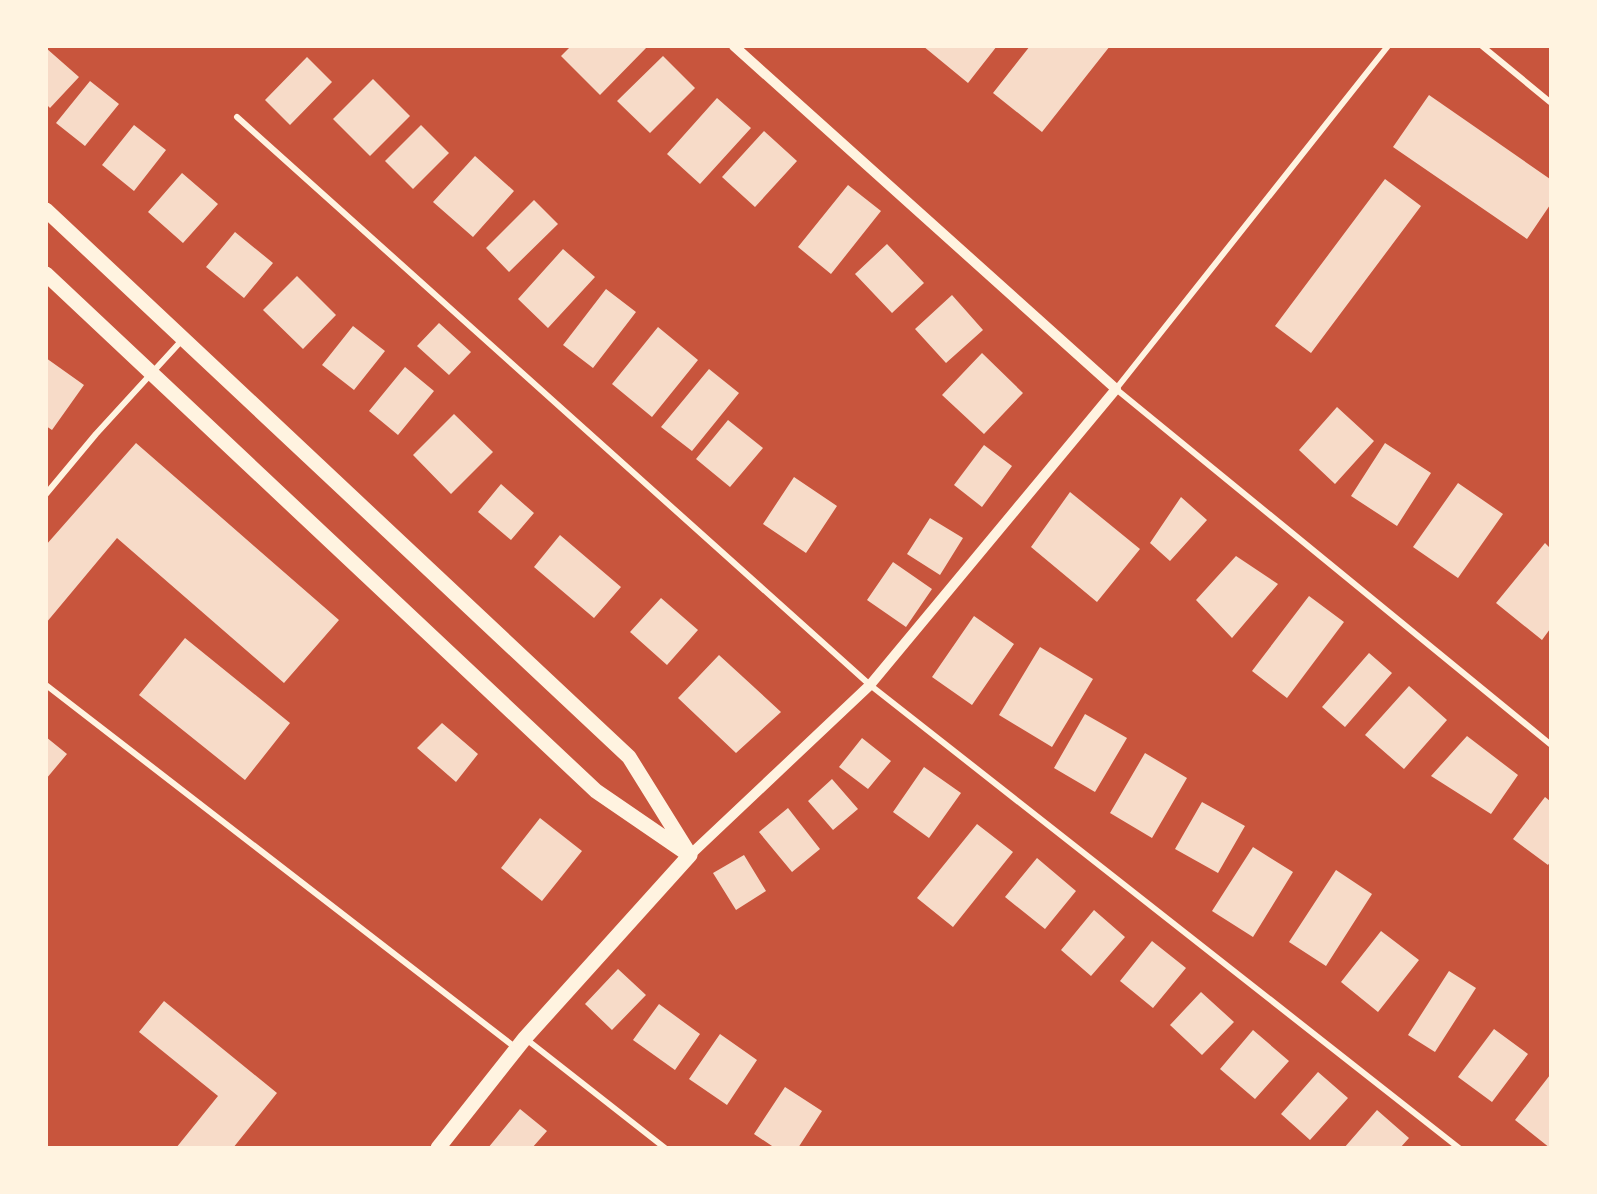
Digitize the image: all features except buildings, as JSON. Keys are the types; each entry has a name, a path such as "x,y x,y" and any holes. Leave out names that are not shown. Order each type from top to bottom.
{"main road":[{"path":"46,210 629,757 690,855"},
{"path":"46,274 596,791 690,855"},
{"path":"438,1148 521,1043 690,855"}],"street":[{"path":"734,46 1116,389 1551,744"},
{"path":"690,855 870,685 1116,389 1388,46"},
{"path":"1482,46 1551,102"},
{"path":"237,117 870,685 1459,1148"},
{"path":"46,494 96,434 183,339"},
{"path":"46,685 521,1043 665,1148"}]}
